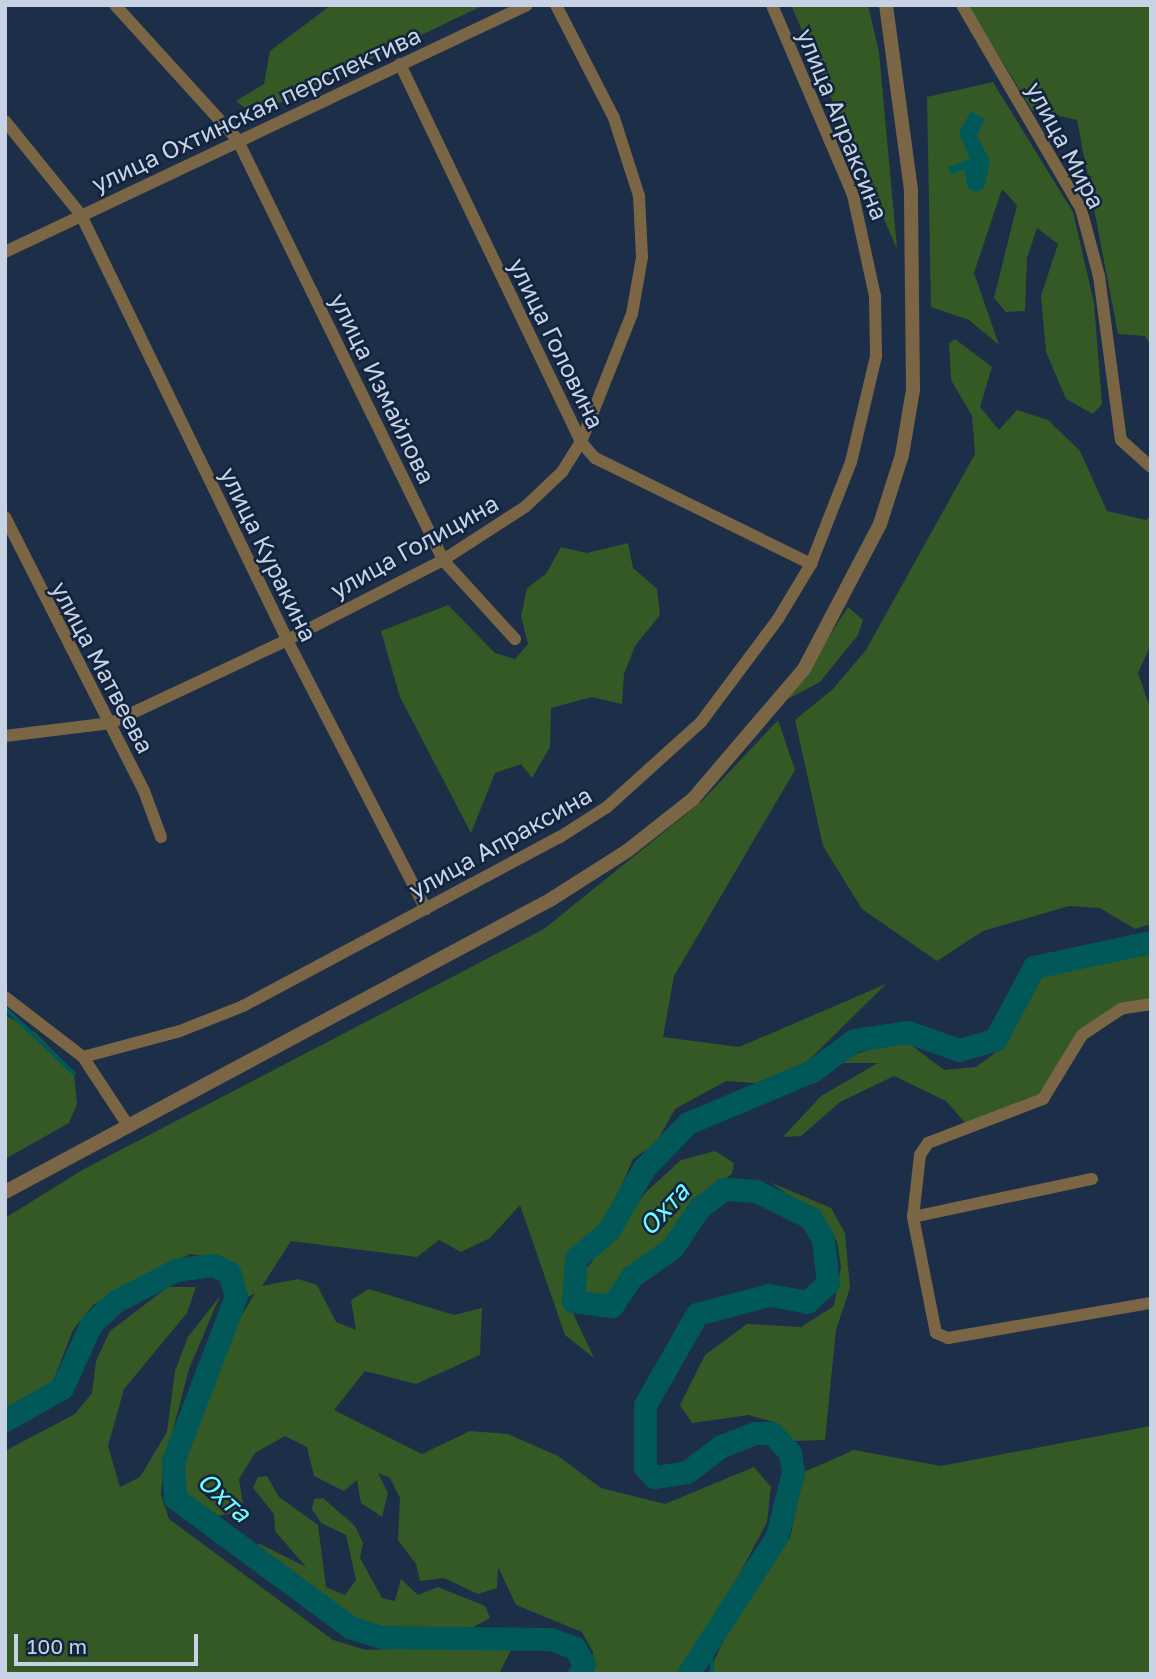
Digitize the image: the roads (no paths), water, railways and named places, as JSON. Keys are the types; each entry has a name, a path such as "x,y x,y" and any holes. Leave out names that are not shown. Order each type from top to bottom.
{"street":[{"name":"улица Измайлова","path":"115,5 176,65 237,139 443,560 515,639"},
{"name":"улица Охтинская перспектива","path":"5,252 237,139 527,5"},
{"name":"улица Голицина","path":"5,736 111,723 287,640 443,560 525,507 562,472 581,442 632,314 642,257 639,208 614,118 556,5"},
{"name":"улица Апраксина","path":"83,1057 180,1031 243,1006 560,837 646,773 742,672 811,564 865,419 876,356 875,296 853,195 772,5"},
{"path":"5,1192 127,1124 550,900 627,852 693,799 804,669 880,524 902,455 912,390 911,190 886,5"},
{"name":"улица Мира","path":"962,5 1081,209 1099,276 1121,440 1151,467"},
{"name":"улица Головина","path":"400,64 581,442 595,458 811,564"},
{"name":"улица Куракина","path":"5,121 81,215 287,640 426,909"},
{"name":"улица Матвеева","path":"5,517 44,604 111,723 161,837"},
{"path":"5,997 83,1057 127,1124"},
{"path":"1151,1004 1121,1009 1082,1035 1043,1099 928,1143 920,1155 913,1217 936,1333 947,1338 1151,1303"},
{"path":"913,1217 1092,1179"}],"waterway":[{"name":"Охта","path":"688,1674 777,1536 793,1472 790,1453 772,1433 755,1433 721,1446 687,1472 654,1477 645,1467 645,1405 697,1314 769,1295 807,1302 828,1283 823,1239 811,1218 756,1191 724,1189 699,1208 672,1248 632,1276 612,1306 573,1301 576,1258 609,1230 644,1168 688,1123 812,1071 854,1040 908,1032 959,1050 995,1040 1034,967 1151,942"},
{"path":"5,1008 74,1073"},
{"name":"Охта","path":"5,1420 62,1388 91,1324 116,1301 176,1270 213,1265 229,1272 236,1296 173,1461 175,1498 350,1627 381,1637 551,1639 575,1648 584,1664 579,1674"},
{"path":"711,1639 713,1674"}]}
